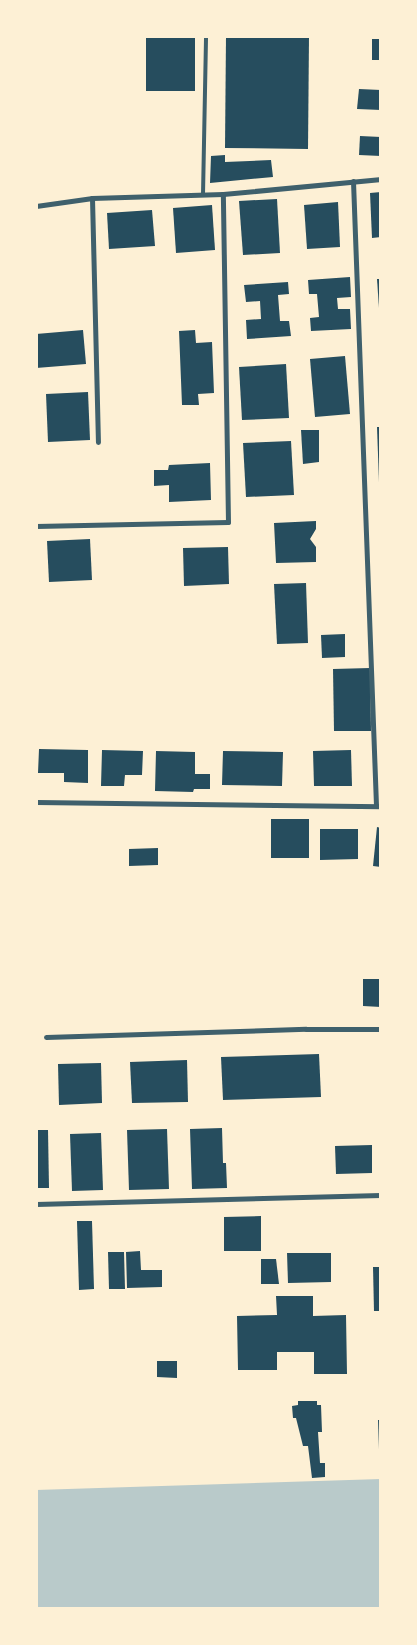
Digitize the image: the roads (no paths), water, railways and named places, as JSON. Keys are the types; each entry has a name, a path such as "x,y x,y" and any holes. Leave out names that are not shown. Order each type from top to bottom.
{"street":[{"path":"36,206 92,198 223,194 381,179"},
{"path":"36,802 378,806 353,181"},
{"path":"36,526 228,522 223,194"},
{"path":"92,198 98,442"},
{"path":"46,1038 306,1029 381,1029"},
{"path":"36,1204 381,1195"}],"lane":[{"path":"203,195 206,36"}]}
